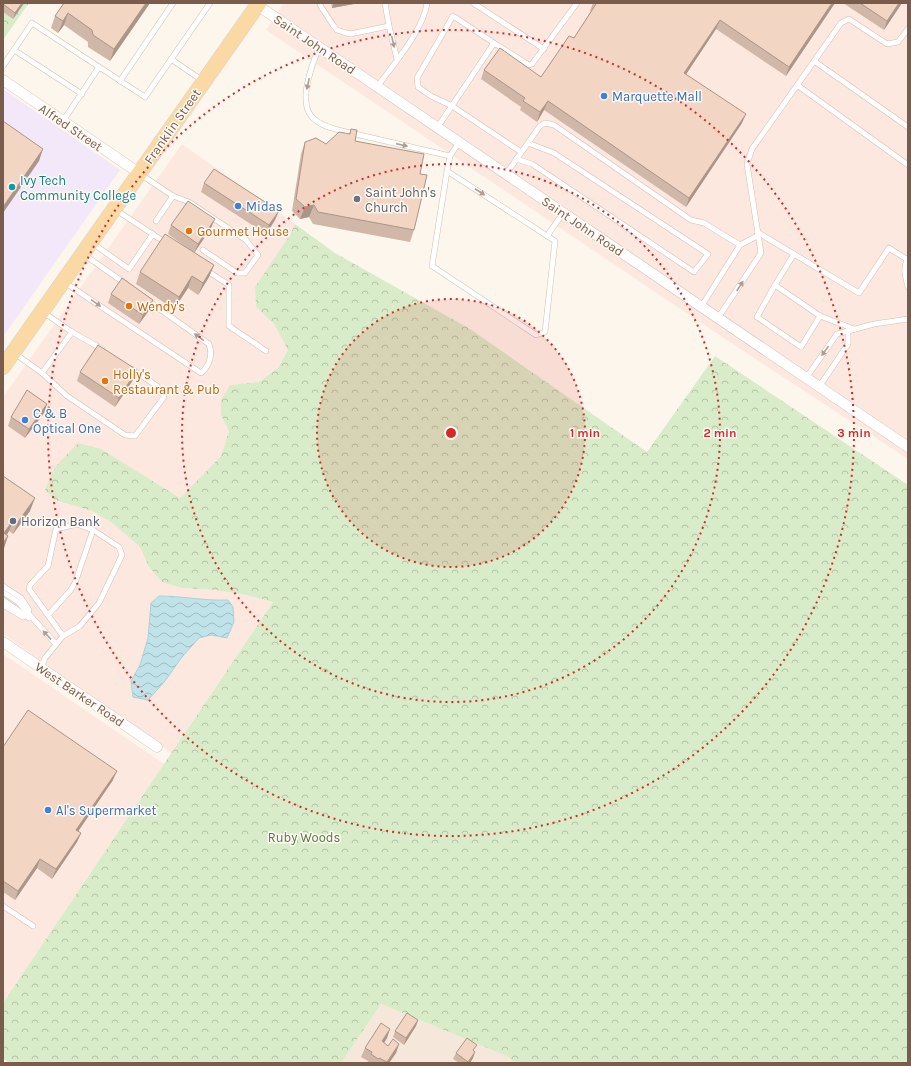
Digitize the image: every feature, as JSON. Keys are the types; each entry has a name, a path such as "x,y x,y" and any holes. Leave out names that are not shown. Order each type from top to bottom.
{"main road":[{"name":"Franklin Street","path":"3,367 204,82 256,4"}],"street":[{"name":"Saint John Road","path":"256,4 908,447"},
{"name":"Alfred Street","path":"3,80 139,173"},
{"name":"West Barker Road","path":"3,642 157,747"}],"lane":[{"path":"120,81 173,3"},
{"path":"3,66 32,23 145,97 210,3"},
{"path":"385,3 397,58"},
{"path":"377,87 414,34 421,22 427,3"},
{"path":"473,3 544,49"},
{"path":"521,152 452,106 431,96 418,87 417,78 453,16 529,65 535,62 577,3"},
{"path":"320,5 337,30 343,32 350,34 389,26"},
{"path":"718,318 761,253 747,164 752,149 841,23 849,19 888,44 898,42 908,29"},
{"path":"437,128 494,43"},
{"path":"319,47 313,63 305,98 307,110 313,118 323,125 338,130 450,156"},
{"path":"14,50 82,94"},
{"path":"171,59 204,82"},
{"path":"814,61 908,127"},
{"path":"63,121 99,67"},
{"path":"797,85 908,165"},
{"path":"506,174 540,126 545,123 554,125 691,220 704,223 740,245"},
{"path":"448,171 555,241 545,332 536,335 432,266 450,156 459,142"},
{"path":"516,159 532,164 694,272 708,254 554,153 528,143"},
{"path":"139,173 173,196 189,202 246,240 258,255 245,273 237,273 203,250"},
{"path":"156,221 173,196"},
{"path":"115,209 172,247"},
{"path":"547,236 563,213"},
{"path":"87,248 129,269 153,234"},
{"path":"701,307 740,245 757,234"},
{"path":"757,234 794,254 859,293 889,248 908,260 905,271 908,287"},
{"path":"87,248 133,290"},
{"path":"794,254 757,317 801,347 820,316"},
{"path":"204,268 229,285 229,326 266,351"},
{"path":"63,281 201,373 207,367 212,353 209,344 140,294"},
{"path":"775,285 820,316 854,329"},
{"path":"42,311 72,332 107,352"},
{"path":"806,378 837,334 874,324 908,319"},
{"path":"819,387 848,344 848,331"},
{"path":"42,373 72,332"},
{"path":"13,352 42,373 66,396 125,435 135,436 164,397 157,386 126,365"},
{"path":"41,668 45,658 63,636 80,626 99,603 122,555 119,547 93,530 77,524 56,529 48,566 30,585 29,589 63,636"},
{"path":"48,615 70,591 75,583 93,530"},
{"path":"3,586 21,598 38,625"},
{"path":"3,592 18,602 56,644"},
{"path":"3,600 38,625"},
{"path":"3,605 38,625"},
{"path":"3,906 33,926"}],"shaded area":[{"name":"Marquette Mall","path":"284,3 908,3 908,459 722,337 266,30"},
{"path":"3,89 120,170 3,337"},
{"path":"182,144 295,224 290,235 275,258 256,307 274,324 288,350 278,368 259,382 230,385 221,415 229,431 221,456 180,498 152,481 55,500 92,511 111,522 140,547 149,567 182,588 215,590 246,595 273,602 171,753 3,634 3,397"},
{"path":"3,654 164,764 3,1003"},
{"path":"381,1004 508,1056 516,1063 341,1063"}],"green space":[{"path":"3,3 29,3 3,40"},
{"name":"Ruby Woods","path":"295,224 335,253 470,329 647,452 715,356 908,485 908,1063 516,1063 507,1056 381,1004 341,1063 9,1063 3,1058 3,1003 273,602 246,595 215,590 182,588 162,582 149,567 140,547 111,522 92,511 55,500 45,490 54,468 78,443 101,449 180,498 221,456 229,431 221,415 221,400 230,385 259,382 278,368 288,350 274,324 256,307 255,287 290,235"}],"water":[{"path":"159,596 228,600 233,607 234,622 227,638 211,635 199,638 148,700 133,697 131,681 140,665 148,638 151,603"}],"building":[{"path":"3,3 22,3 15,13"},
{"path":"64,3 146,3 114,49 93,35 92,30 68,13 63,21 55,16"},
{"name":"Marquette Mall","path":"595,3 832,3 789,67 720,20 684,73 746,114 689,198 548,101 540,112 523,101 525,98 484,70 500,48 541,77 569,36 574,38 596,4"},
{"path":"860,3 899,3 887,21"},
{"name":"Ivy Tech Community College","path":"3,121 43,149 3,207"},
{"name":"Saint John's Church","path":"351,129 357,130 355,141 424,154 420,174 427,175 414,230 318,212 314,205 305,207 296,199 305,142 316,138 326,144 339,132 350,134"},
{"path":"214,169 279,211 269,225 204,183"},
{"name":"Gourmet House","path":"188,201 215,219 198,244 171,225"},
{"path":"165,234 214,265 203,283 192,276 179,297 140,272"},
{"path":"122,278 153,300 143,315 111,294"},
{"name":"Holly's Restaurant & Pub","path":"98,345 137,370 119,398 80,372"},
{"name":"C & B Optical One","path":"27,390 47,404 29,429 11,417"},
{"path":"3,476 35,498 18,522 14,519 4,533 8,536 3,543"},
{"name":"Al's Supermarket","path":"28,710 117,771 76,830 81,833 56,869 40,859 18,891 3,881 3,747"},
{"path":"407,1013 418,1020 406,1038 395,1031"},
{"path":"381,1023 390,1029 382,1041 388,1046 393,1039 399,1044 387,1062 379,1058 378,1059 371,1054 372,1052 365,1048"},
{"path":"467,1038 477,1045 473,1050 475,1052 468,1062 456,1053"}],"place":[{"name":"Marquette Mall","path":"604,96"},
{"name":"Ivy Tech Community College","path":"12,187"},
{"name":"Saint John's Church","path":"357,199"},
{"name":"Midas","path":"238,206"},
{"name":"Gourmet House","path":"189,231"},
{"name":"Wendy's","path":"129,306"},
{"name":"Holly's Restaurant & Pub","path":"105,381"},
{"name":"C & B Optical One","path":"25,420"},
{"name":"Horizon Bank","path":"13,521"},
{"name":"Al's Supermarket","path":"48,810"}]}
